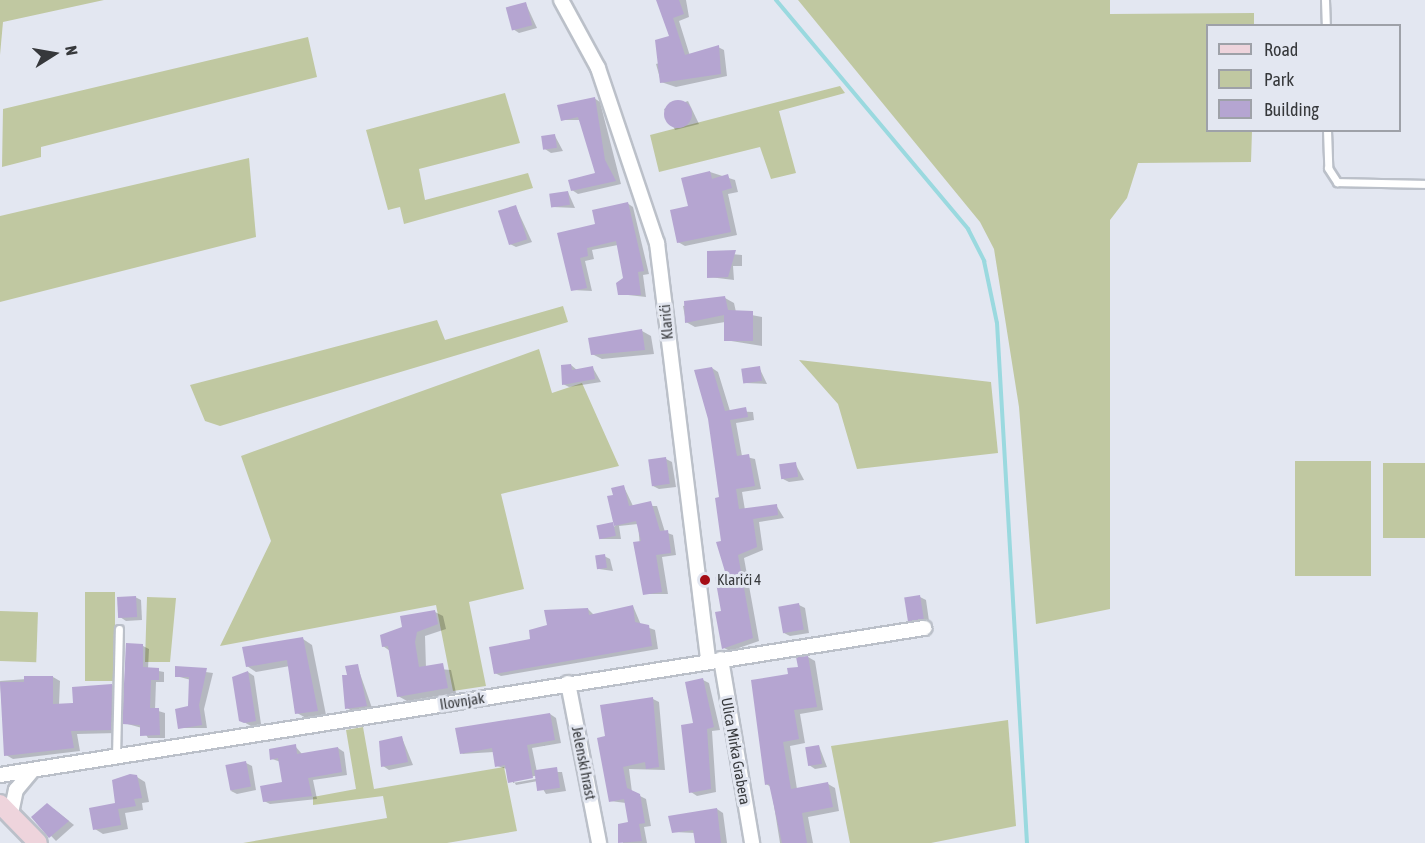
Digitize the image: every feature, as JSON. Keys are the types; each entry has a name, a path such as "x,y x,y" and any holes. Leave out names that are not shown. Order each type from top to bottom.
{"main road":[{"path":"6,808 38,843"}],"street":[{"name":"Klarići","path":"561,0 598,68 654,233 714,660"},
{"name":"Ilovnjak","path":"0,775 924,628"},
{"name":"Ulica Mirka Grabera","path":"714,660 752,843"},
{"name":"Jelenski hrast","path":"568,683 599,843"},
{"path":"6,808 16,789 33,770"}],"lane":[{"path":"1325,0 1326,24"},
{"path":"1327,132 1328,168 1337,182 1425,184"},
{"path":"116,757 119,629"}],"green space":[{"path":"0,0 104,0 3,22 0,55"},
{"path":"798,0 1110,0 1110,14 1254,13 1254,24 1206,24 1206,132 1252,132 1251,162 1138,163 1127,198 1110,220 1110,609 1036,624 1019,407 994,249 980,222"},
{"path":"308,37 317,77 41,147 41,157 2,167 3,109"},
{"path":"840,86 845,93 779,111 796,173 771,179 760,147 659,172 650,135"},
{"path":"505,93 520,143 419,169 425,200 528,173 533,188 404,224 400,207 388,210 366,130"},
{"path":"249,158 256,237 0,302 0,216"},
{"path":"563,306 568,322 220,426 205,421 190,385 437,320 445,340"},
{"path":"539,349 552,393 582,383 619,466 501,494 524,589 469,602 486,686 453,691 436,605 220,646 271,541 241,456"},
{"path":"799,360 991,382 998,453 857,469 838,404"},
{"path":"1295,461 1371,461 1371,576 1295,576"},
{"path":"1383,463 1425,463 1425,538 1383,538"},
{"path":"85,592 115,592 115,681 85,681"},
{"path":"147,597 176,598 170,662 145,662"},
{"path":"0,611 38,612 36,662 0,661"},
{"path":"1008,720 1016,826 931,843 850,843 831,746"},
{"path":"363,727 374,789 504,767 517,831 447,843 243,843 387,818 383,796 313,805 313,797 356,789 346,730"}],"building":[{"path":"656,0 679,0 684,14 673,18 685,55 719,45 721,74 660,83 655,40 669,36"},
{"path":"526,2 532,25 512,31 506,7"},
{"path":"595,97 605,160 616,181 571,191 568,180 595,173 578,117 561,121 557,105"},
{"path":"678,100 688,104 692,114 688,124 678,128 668,124 664,114 668,104"},
{"path":"555,134 557,148 543,150 541,136"},
{"path":"710,171 712,179 728,174 732,188 722,191 731,232 677,243 670,210 688,206 681,178"},
{"path":"568,191 570,205 551,208 549,194"},
{"path":"628,202 644,271 638,272 641,295 618,295 616,283 623,278 616,241 587,248 588,256 580,258 587,288 571,291 557,233 595,224 592,210"},
{"path":"516,205 527,239 509,245 498,211"},
{"path":"736,250 728,277 707,278 707,251"},
{"path":"725,296 728,310 753,311 753,341 724,341 724,315 685,323 684,301"},
{"path":"642,329 645,350 591,355 588,338"},
{"path":"571,364 572,370 593,366 595,379 562,385 561,365"},
{"path":"760,366 762,381 743,383 741,369"},
{"path":"712,367 725,411 746,407 748,417 730,420 737,456 749,454 755,486 736,489 739,509 777,504 778,515 753,519 757,547 738,555 753,638 722,649 715,612 721,611 715,577 726,575 716,542 721,541 715,498 719,497 708,419 694,370"},
{"path":"666,457 670,484 652,486 648,460"},
{"path":"796,462 798,477 781,479 779,464"},
{"path":"624,485 629,506 651,501 660,531 668,530 671,553 656,555 662,592 643,595 633,542 641,541 636,521 614,526 607,496 613,495 611,488"},
{"path":"613,522 616,536 599,539 596,526"},
{"path":"605,554 607,568 597,569 595,555"},
{"path":"920,595 924,619 908,621 904,598"},
{"path":"136,596 137,617 118,618 117,597"},
{"path":"799,603 804,630 783,633 778,607"},
{"path":"633,605 635,622 649,625 652,646 494,674 489,647 530,639 529,630 547,625 544,610 588,608 589,615"},
{"path":"435,610 438,624 417,632 415,642 419,667 443,663 448,688 397,697 388,646 382,647 380,635 402,627 400,616"},
{"path":"303,637 318,711 295,714 287,660 246,667 242,647"},
{"path":"126,643 143,644 143,667 159,668 159,680 151,680 150,708 159,708 160,735 140,736 140,725 122,724"},
{"path":"808,656 817,707 794,710 799,739 783,742 791,789 828,782 833,807 802,813 807,843 782,843 769,784 765,785 751,680 788,674 787,668 798,667 796,657"},
{"path":"358,664 367,706 345,709 342,675 347,675 345,666"},
{"path":"175,666 207,668 199,705 202,725 178,729 175,709 188,706 189,677 175,677"},
{"path":"248,671 256,721 244,723 239,721 232,677"},
{"path":"24,676 53,676 53,704 73,703 72,687 112,684 111,730 71,731 74,748 4,756 0,682 24,682"},
{"path":"703,678 714,727 707,729 711,789 689,793 681,725 693,723 685,682"},
{"path":"653,697 659,767 646,769 645,762 623,767 627,788 640,794 645,823 639,824 642,841 618,843 618,824 628,822 624,799 609,802 597,738 605,736 600,705"},
{"path":"550,713 555,740 527,745 533,778 508,783 505,765 495,767 492,748 460,754 455,728"},
{"path":"402,736 408,762 381,767 379,741"},
{"path":"296,744 297,754 338,747 342,772 308,778 312,796 263,802 260,786 282,782 278,758 270,760 269,749"},
{"path":"819,745 822,764 808,766 805,747"},
{"path":"246,761 251,787 230,791 225,765"},
{"path":"557,767 560,788 537,791 534,770"},
{"path":"130,774 137,775 142,798 134,799 136,806 118,809 121,825 93,830 89,808 115,803 112,780"},
{"path":"47,803 69,821 49,838 31,817"},
{"path":"717,808 721,843 695,843 693,830 672,833 668,816"}],"waterway":[{"path":"776,0 968,229 984,261 997,323 1027,843"}],"place":[{"name":"Klarići 4","path":"705,580"}]}
